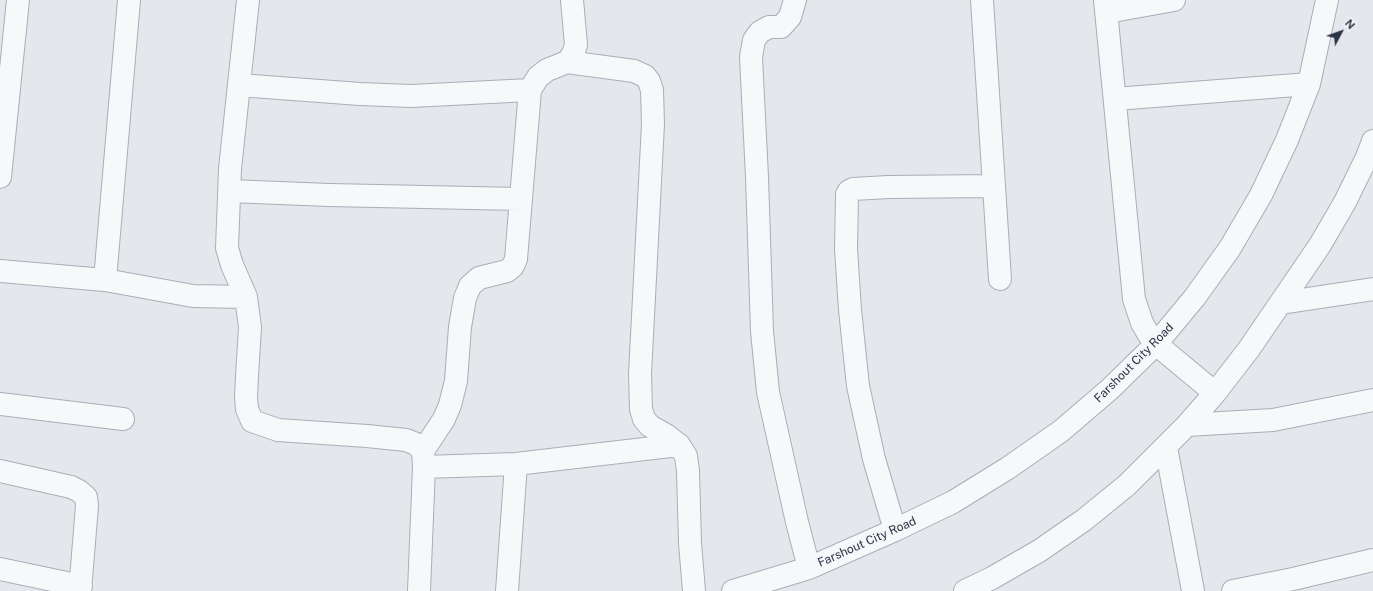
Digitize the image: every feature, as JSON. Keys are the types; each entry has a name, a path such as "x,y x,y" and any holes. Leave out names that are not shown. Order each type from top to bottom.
{"street":[{"path":"0,176 18,0"},
{"path":"105,280 128,0"},
{"path":"248,0 230,169 227,248 232,265 246,297 250,327 246,396 247,409 252,421 278,430 406,440 416,444 424,459"},
{"path":"567,62 573,54 576,45 572,0"},
{"path":"795,0 790,17 781,27 769,27 760,32 754,40 751,63 757,177 762,331 768,392 797,522 809,568"},
{"path":"982,0 1000,279"},
{"path":"1174,0 1106,6 1134,299 1142,323 1156,344 1215,393"},
{"name":"Farshout City Road","path":"733,591 809,568 895,530 959,498 1008,468 1055,435 1110,389 1156,344 1195,297 1230,248 1264,188 1287,140 1309,84 1327,0"},
{"path":"419,591 424,459 450,405 456,381 460,327 465,298 470,286 479,278 507,271 516,259 530,90 538,77 546,70 567,62 634,71 645,76 649,81 652,90 653,124 640,374 641,409 644,419 650,426 680,445 686,456 694,591"},
{"path":"1115,99 1309,84"},
{"path":"239,85 360,94 411,96 530,90"},
{"path":"964,591 992,578 1039,551 1084,520 1127,485 1186,425 1215,393 1249,349 1282,302 1320,244 1345,202 1367,157 1373,141"},
{"path":"895,530 874,459 858,386 846,257 847,194 853,189 888,187 994,186"},
{"path":"230,191 330,195 520,199"},
{"path":"0,271 105,280 193,296 246,297"},
{"path":"1282,302 1373,289"},
{"path":"1186,425 1273,420 1373,400"},
{"path":"0,404 123,419"},
{"path":"424,459 516,464 680,445"},
{"path":"1166,447 1193,591"},
{"path":"507,591 516,464"},
{"path":"0,471 71,487 86,497 87,506 80,588 0,569"},
{"path":"1232,591 1293,579 1373,560"}]}
